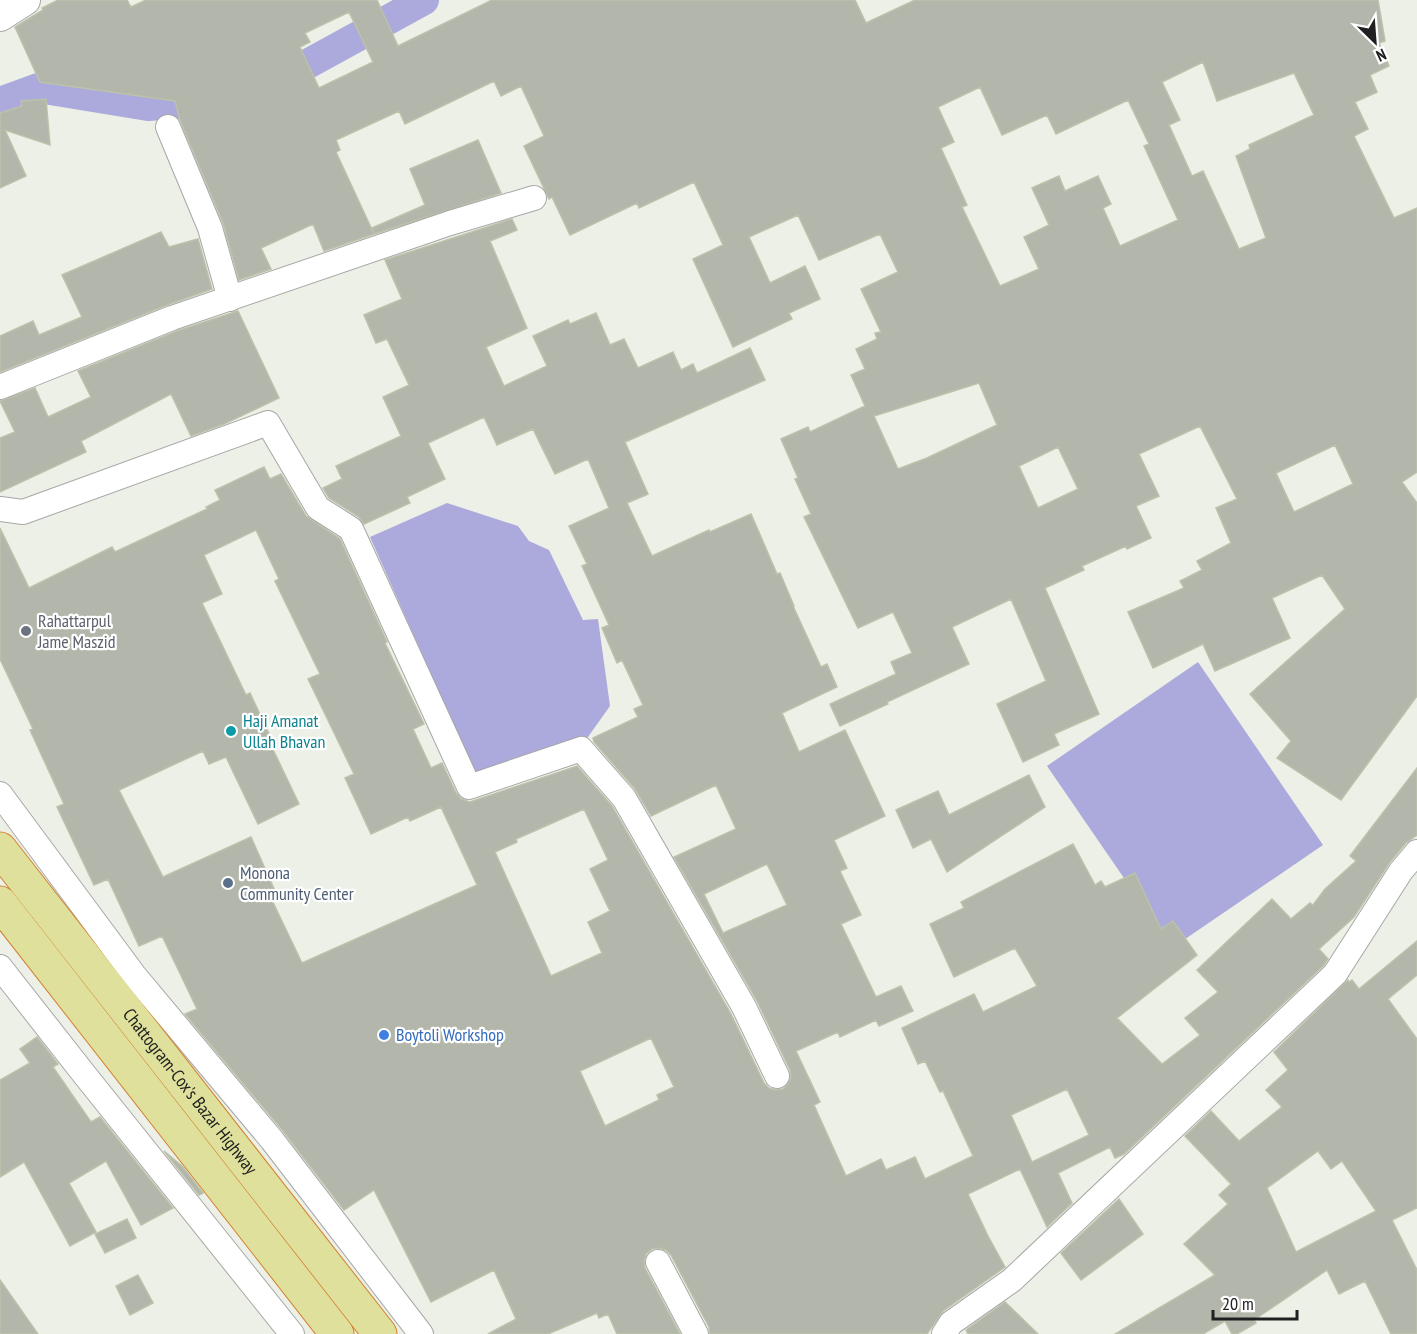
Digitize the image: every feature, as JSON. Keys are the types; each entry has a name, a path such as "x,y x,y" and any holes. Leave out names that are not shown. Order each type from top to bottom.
{"highway":[{"name":"Chattogram-Cox's Bazar Highway","path":"0,849 380,1334"},
{"name":"Chattogram-Cox's Bazar Highway","path":"0,903 336,1334"}],"street":[{"path":"0,16 25,0"},
{"path":"168,127 210,228 230,299"},
{"path":"0,387 172,318 450,223 534,198"},
{"path":"0,509 23,512 268,423 318,508 351,529 469,787 580,749 624,798 744,1007 777,1076"},
{"path":"0,794 134,975 272,1140 421,1334"},
{"path":"944,1334 951,1323 1012,1280 1335,974 1401,871 1417,852"},
{"path":"0,967 292,1334"},
{"path":"658,1262 696,1334"}],"water":[{"path":"447,503 518,526 529,541 549,550 583,620 598,619 610,706 583,744 477,778 370,537"},
{"path":"1198,662 1323,845 1172,948 1047,766"}],"building":[{"path":"58,0 127,0 131,7 146,0 377,0 398,46 492,0 855,0 866,23 915,0 1378,0 1385,41 1379,43 1389,66 1370,75 1377,92 1355,102 1368,129 1354,136 1394,218 1417,208 1417,472 1402,482 1417,503 1417,696 1341,800 1277,758 1291,741 1250,694 1345,609 1322,575 1272,598 1290,638 1215,671 1203,644 1153,668 1128,612 1184,588 1180,581 1202,570 1197,561 1231,543 1216,508 1237,499 1200,426 1139,454 1159,496 1136,506 1151,538 1127,549 1126,546 1082,566 1084,570 1045,588 1099,714 1054,734 1059,745 1023,762 997,704 1046,681 1011,599 952,627 969,664 840,726 830,704 896,674 891,662 912,653 893,612 858,628 804,517 811,514 795,479 798,478 781,439 808,427 810,432 865,406 851,375 865,369 856,349 877,339 875,333 881,332 861,289 898,272 880,234 819,260 798,215 749,237 770,283 805,266 820,299 789,313 792,319 733,347 693,259 723,245 694,182 639,208 637,203 570,235 552,197 549,199 524,146 544,136 521,86 501,96 494,81 405,124 399,111 336,140 340,150 336,152 374,234 324,251 313,224 261,248 271,269 239,280 223,223 180,120 175,101 40,82 15,27 43,10 42,8","holes":["349,12 373,62 319,88 300,47 310,42 305,33","1203,62 1217,101 1294,73 1314,115 1249,145 1250,149 1236,156 1266,238 1239,249 1203,171 1192,176 1169,125 1180,120 1162,82","980,87 1002,135 1047,115 1056,134 1128,100 1149,144 1144,146 1178,220 1120,246 1103,208 1111,204 1098,176 1065,191 1059,176 1032,188 1049,225 1024,237 1039,269 1000,286 962,207 967,205 941,148 954,142 938,107","979,383 997,425 898,469 874,416","1335,445 1353,484 1294,512 1276,473","1058,447 1078,489 1038,508 1019,466"]},
{"path":"46,99 50,145 5,130 26,176 0,188 0,113 22,106 21,101"},
{"path":"478,140 501,193 374,234 372,228 425,205 410,169"},
{"path":"512,219 517,230 490,241 527,328 486,347 504,386 547,366 533,336 568,320 570,324 596,313 610,345 624,339 638,368 673,352 681,370 693,364 697,373 750,348 765,380 625,442 648,494 627,503 652,556 751,514 777,574 780,573 821,667 827,664 837,687 782,713 799,752 845,730 885,816 834,840 847,868 840,871 861,915 841,924 876,997 901,986 913,1011 879,1026 876,1020 840,1037 838,1032 796,1051 820,1102 814,1105 846,1176 881,1159 886,1170 915,1157 925,1179 973,1156 943,1091 940,1092 925,1061 918,1064 902,1028 974,994 983,1012 1037,986 1015,948 954,977 930,924 964,908 961,902 1073,844 1095,885 1101,881 1105,887 1135,873 1161,929 1173,921 1197,955 1117,1018 1162,1064 1200,1035 1185,1018 1218,992 1197,970 1272,899 1291,919 1310,903 1313,905 1325,889 1356,861 1350,856 1417,768 1417,835 1406,843 1390,862 1354,917 1319,949 1328,959 1324,965 1124,1154 1115,1158 1110,1147 1058,1173 1072,1203 1047,1227 1020,1169 968,1194 1005,1267 943,1311 927,1334 710,1334 709,1327 671,1255 659,1248 652,1249 646,1254 645,1268 680,1334 617,1334 608,1314 599,1318 597,1313 548,1334 488,1334 516,1319 494,1270 431,1302 374,1190 344,1210 283,1131 185,1014 197,1009 162,936 139,946 108,879 94,885 57,807 64,804 30,730 33,729 0,659 0,528 29,588 112,547 115,552 207,509 206,507 220,500 215,490 264,467 270,479 281,474 306,516 340,539 387,642 385,643 424,724 413,729 431,768 442,763 456,793 461,799 470,802 577,766 612,806 731,1014 764,1083 775,1090 783,1089 791,1078 790,1070 757,1001 674,857 736,829 716,785 651,816 635,789 594,742 593,738 638,717 634,709 643,705 622,660 617,663 602,628 609,625 582,566 587,564 569,526 609,508 588,459 555,474 533,429 497,445 484,417 428,443 445,479 407,497 410,503 364,524 359,517 329,498 323,488 342,479 336,466 401,436 383,397 409,385 387,339 376,343 364,315 402,299 385,260","holes":["256,530 279,579 275,581 320,674 308,679 354,774 345,778 371,834 408,817 410,821 441,807 477,885 302,963 269,894 275,891 251,837 163,877 119,790 203,751 209,764 226,757 258,824 299,804 268,739 271,738 250,693 246,695 202,603 222,594 204,555","584,809 608,860 590,869 610,911 588,922 602,953 551,976 495,852 517,842 516,839","767,864 787,905 723,933 704,894","651,1038 674,1087 657,1095 659,1100 605,1126 580,1071","1067,1089 1089,1135 1032,1162 1011,1115"]},
{"path":"161,232 169,247 198,239 212,289 0,372 0,336 33,321 39,335 82,317 62,275"},
{"path":"238,311 279,398 224,424 191,436 171,394 81,441 86,452 0,492 0,438 15,432 0,401 35,388 48,417 91,397 78,371 177,331"},
{"path":"1029,775 1045,807 947,872 931,839 913,848 896,810 938,791 949,815"},
{"path":"1417,941 1417,975 1388,999 1417,1039 1417,1208 1392,1220 1417,1270 1417,1334 1391,1334 1365,1281 1339,1294 1327,1270 1254,1320 1256,1323 1237,1334 1232,1334 1225,1321 1203,1334 1115,1334 1215,1275 1184,1244 1228,1204 1219,1195 1231,1184 1185,1136 1211,1111 1239,1141 1282,1107 1266,1090 1288,1070 1274,1052 1348,980 1349,982 1352,980 1359,989","holes":["1318,1151 1331,1169 1342,1161 1376,1211 1296,1252 1267,1188"]},
{"path":"37,1037 58,1064 53,1067 91,1122 100,1117 173,1208 141,1225 106,1161 69,1183 96,1232 70,1246 24,1162 0,1177 0,1080 30,1063 20,1049"},
{"path":"164,1151 182,1166 203,1193 199,1195"},
{"path":"1119,1199 1143,1234 1081,1280 1061,1253"},
{"path":"127,1219 136,1238 105,1253 95,1234"},
{"path":"138,1275 153,1303 130,1315 116,1286"},
{"path":"0,1280 38,1334 0,1334"},
{"path":"1005,1302 1038,1334 968,1334 966,1330"}],"waterway":[{"path":"271,84 424,0"},
{"path":"0,102 38,88 148,106 215,101"}],"place":[{"name":"Rahattarpul Jame Maszid","path":"26,631"},
{"name":"Haji Amanat Ullah Bhavan","path":"231,731"},
{"name":"Monona Community Center","path":"228,883"},
{"name":"Boytoli Workshop","path":"384,1035"}]}
